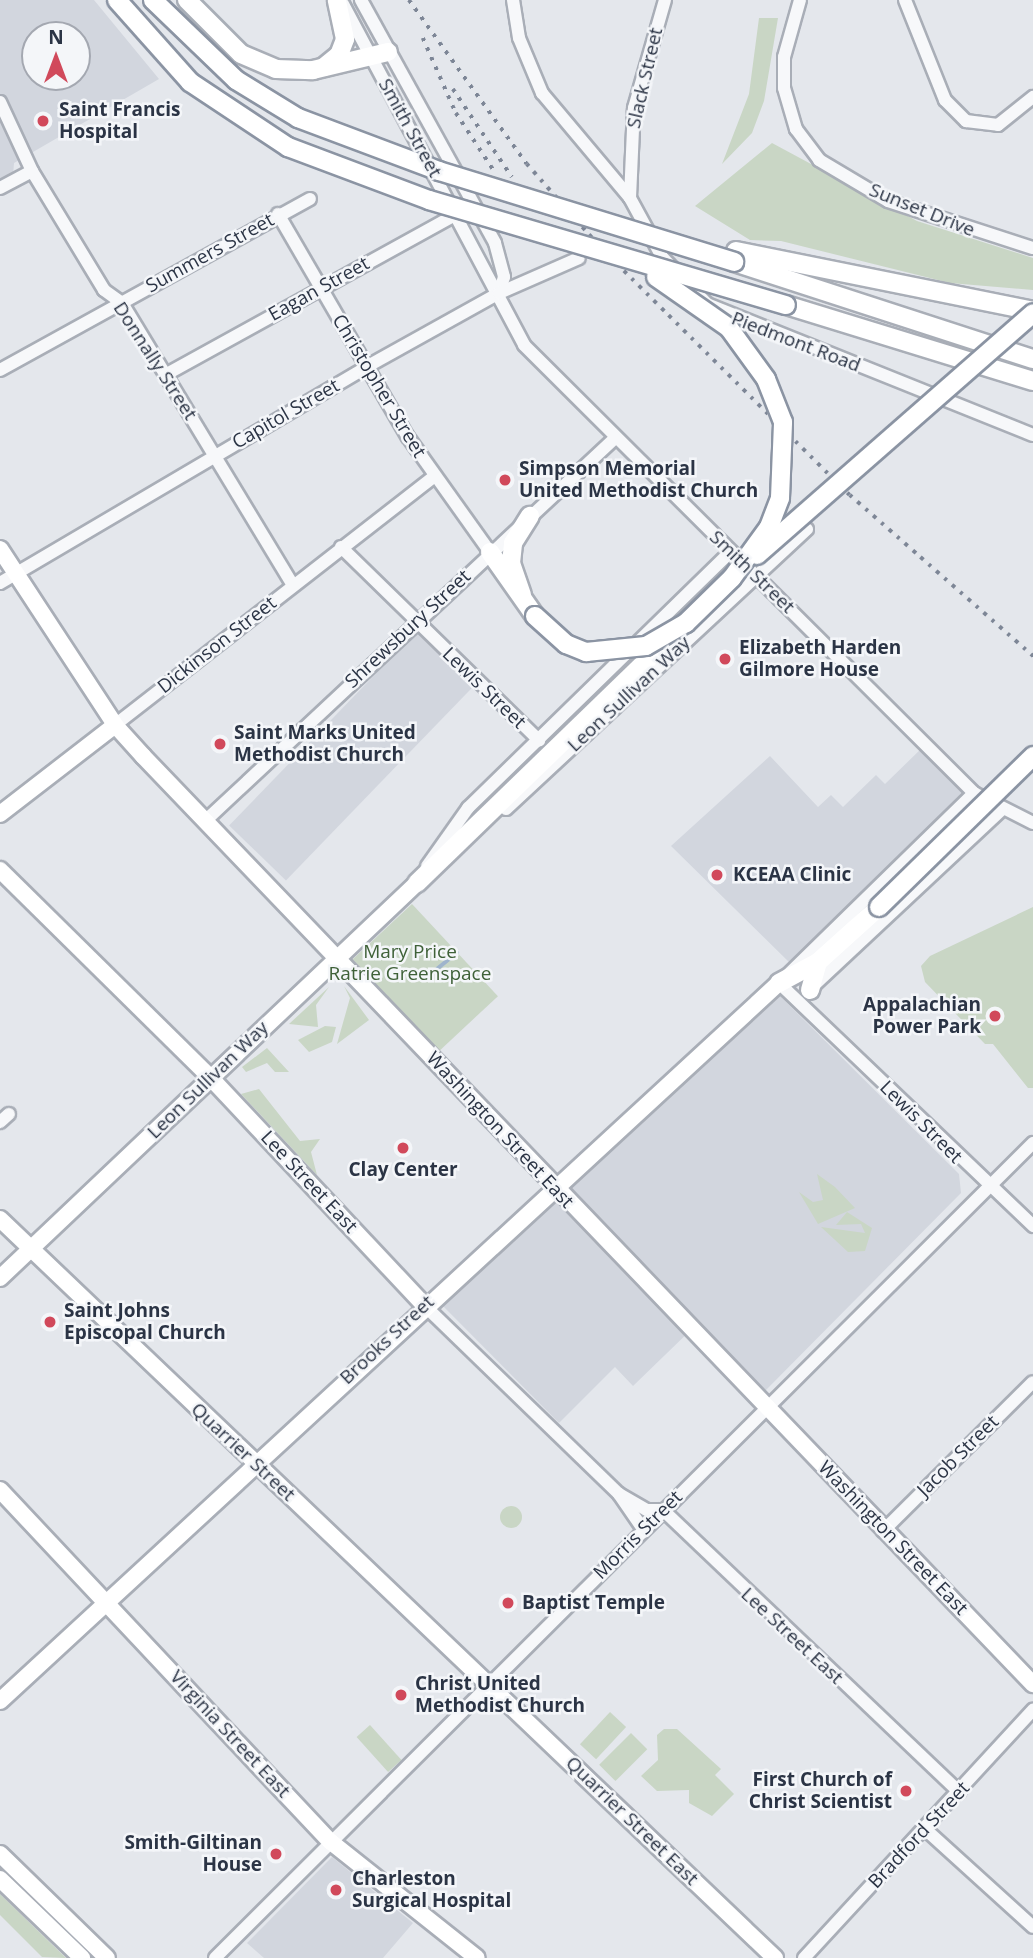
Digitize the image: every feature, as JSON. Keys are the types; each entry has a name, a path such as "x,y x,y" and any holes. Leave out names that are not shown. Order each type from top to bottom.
{"highway":[{"path":"117,0 190,82 288,147 429,200 625,261 786,305 1033,381"},
{"path":"153,0 236,80 298,118 604,225 735,257 1033,312"},
{"path":"187,0 242,54 276,69 322,68 380,55"},
{"path":"322,68 339,55 345,39 339,0"},
{"path":"735,257 1033,359"},
{"path":"625,261 682,291 722,322 776,399 785,445 780,498 769,527 732,578"},
{"path":"417,883 732,578 1033,312"},
{"path":"522,595 511,563 513,543 530,516"},
{"path":"490,552 535,616 566,644 606,654 646,646 686,623"},
{"path":"779,983 818,962 879,907 1033,756"},
{"path":"810,990 818,962"}],"main road":[{"name":"Washington Street East","path":"0,549 115,725 551,1188 767,1407 883,1531 1033,1684"},
{"name":"Dickinson Street","path":"0,814 115,725"},
{"name":"Lee Street East","path":"0,870 210,1077 424,1306"},
{"name":"Leon Sullivan Way","path":"0,1278 417,883"},
{"name":"Brooks Street","path":"0,1701 551,1188 779,983"},
{"name":"Quarrier Street","path":"0,1219 255,1464 491,1681"},
{"name":"Virginia Street East","path":"0,1490 331,1842 477,1958"},
{"name":"Quarrier Street East","path":"491,1681 775,1958"},
{"path":"0,1854 107,1958"},
{"path":"0,1879 82,1958"}],"street":[{"name":"Smith Street","path":"339,0 380,55 474,206 503,263 499,293"},
{"name":"Smith Street","path":"361,0 380,55 524,345 974,793 1001,810 1033,823"},
{"name":"Piedmont Road","path":"513,0 519,38 542,93 630,198 662,257 729,318 1033,435"},
{"name":"Slack Street","path":"630,198 634,108 665,0"},
{"name":"Sunset Drive","path":"800,0 784,88 796,129 818,160 888,201 1033,248"},
{"path":"905,0 945,100 966,121 998,125 1033,97"},
{"name":"Donnally Street","path":"0,102 32,171 104,290 122,303 293,585"},
{"path":"0,188 32,171"},
{"name":"Summers Street","path":"0,370 310,199"},
{"name":"Eagan Street","path":"165,375 320,287 474,206"},
{"name":"Christopher Street","path":"278,215 366,367 435,477 490,552"},
{"name":"Capitol Street","path":"0,583 366,367 499,293 579,258"},
{"name":"Shrewsbury Street","path":"204,822 615,438"},
{"name":"Dickinson Street","path":"115,725 341,547 435,477"},
{"name":"Leon Sullivan Way","path":"417,883 464,848 754,575 807,529"},
{"name":"Lewis Street","path":"341,547 538,740"},
{"name":"Leon Sullivan Way","path":"417,883 468,808 730,552"},
{"path":"779,983 974,793"},
{"path":"812,1012 810,990 1001,810"},
{"name":"Lewis Street","path":"779,983 812,1012 973,1174 992,1184 1033,1226"},
{"name":"Morris Street","path":"215,1958 1033,1143"},
{"name":"Lee Street East","path":"424,1306 618,1494 643,1529"},
{"name":"Jacob Street","path":"883,1531 1033,1382"},
{"name":"Lee Street East","path":"618,1494 663,1510 959,1792"},
{"name":"Bradford Street","path":"804,1958 1033,1710"},
{"path":"924,1828 1033,1927"}],"shaded area":[{"name":"Saint Francis Hospital","path":"0,0 94,0 159,79 14,163 13,176 0,183"},
{"path":"416,632 473,687 286,880 229,826"},
{"path":"924,746 972,791 792,965 671,846 770,756 818,807 831,795 843,807 876,775 885,784"},
{"path":"780,996 959,1174 961,1193 765,1391 697,1324 633,1386 615,1367 559,1423 442,1305"},
{"name":"Charleston Surgical Hospital","path":"332,1857 413,1923 383,1958 264,1958 247,1943"}],"green space":[{"path":"759,18 778,18 764,101 752,133 722,164 749,94"},
{"path":"772,143 917,221 1033,258 1033,290 950,283 781,241 750,240 695,206"},
{"name":"Mary Price Ratrie Greenspace","path":"412,904 498,996 439,1051 353,959"},
{"name":"Appalachian Power Park","path":"1033,907 1033,1088 1028,1088 993,1044 985,1044 925,982 921,966 930,956"},
{"path":"344,986 369,1020 337,1044 350,998"},
{"path":"329,987 316,1005 318,1027 289,1024"},
{"path":"325,1026 336,1027 332,1042 309,1052 298,1040"},
{"path":"267,1048 289,1072 275,1072 267,1063 246,1072 242,1067"},
{"path":"259,1089 300,1141 320,1139 311,1152 317,1175 241,1094"},
{"path":"817,1174 835,1187 855,1208 818,1224 799,1192 813,1202 823,1200"},
{"path":"847,1212 872,1228 865,1251 848,1252 821,1227 865,1233 861,1224 836,1225"},
{"path":"511,1506 519,1509 522,1517 519,1525 511,1528 503,1525 500,1517 503,1509"},
{"path":"610,1712 626,1727 596,1759 580,1744"},
{"path":"370,1725 401,1760 388,1772 357,1737"},
{"path":"664,1729 677,1729 721,1769 715,1775 734,1794 712,1816 689,1803 689,1790 657,1791 641,1776 658,1760 657,1735"},
{"path":"631,1733 647,1749 615,1781 599,1765"},
{"path":"0,1894 66,1958 42,1957 0,1915"}],"waterway":[{"path":"432,973 457,953"}],"railway":[{"path":"409,0 527,164 602,249 850,495 1033,656"},
{"path":"423,38 456,113 496,174"},
{"path":"453,89 512,177"}],"place":[{"name":"Saint Francis Hospital","path":"43,121"},
{"name":"Simpson Memorial United Methodist Church","path":"505,480"},
{"name":"Elizabeth Harden Gilmore House","path":"725,659"},
{"name":"Saint Marks United Methodist Church","path":"220,744"},
{"name":"KCEAA Clinic","path":"717,875"},
{"name":"Appalachian Power Park","path":"995,1016"},
{"name":"Clay Center","path":"403,1148"},
{"name":"Saint Johns Episcopal Church","path":"50,1322"},
{"name":"Baptist Temple","path":"508,1603"},
{"name":"Christ United Methodist Church","path":"401,1695"},
{"name":"First Church of Christ Scientist","path":"906,1791"},
{"name":"Smith-Giltinan House","path":"276,1854"},
{"name":"Charleston Surgical Hospital","path":"336,1890"}]}
